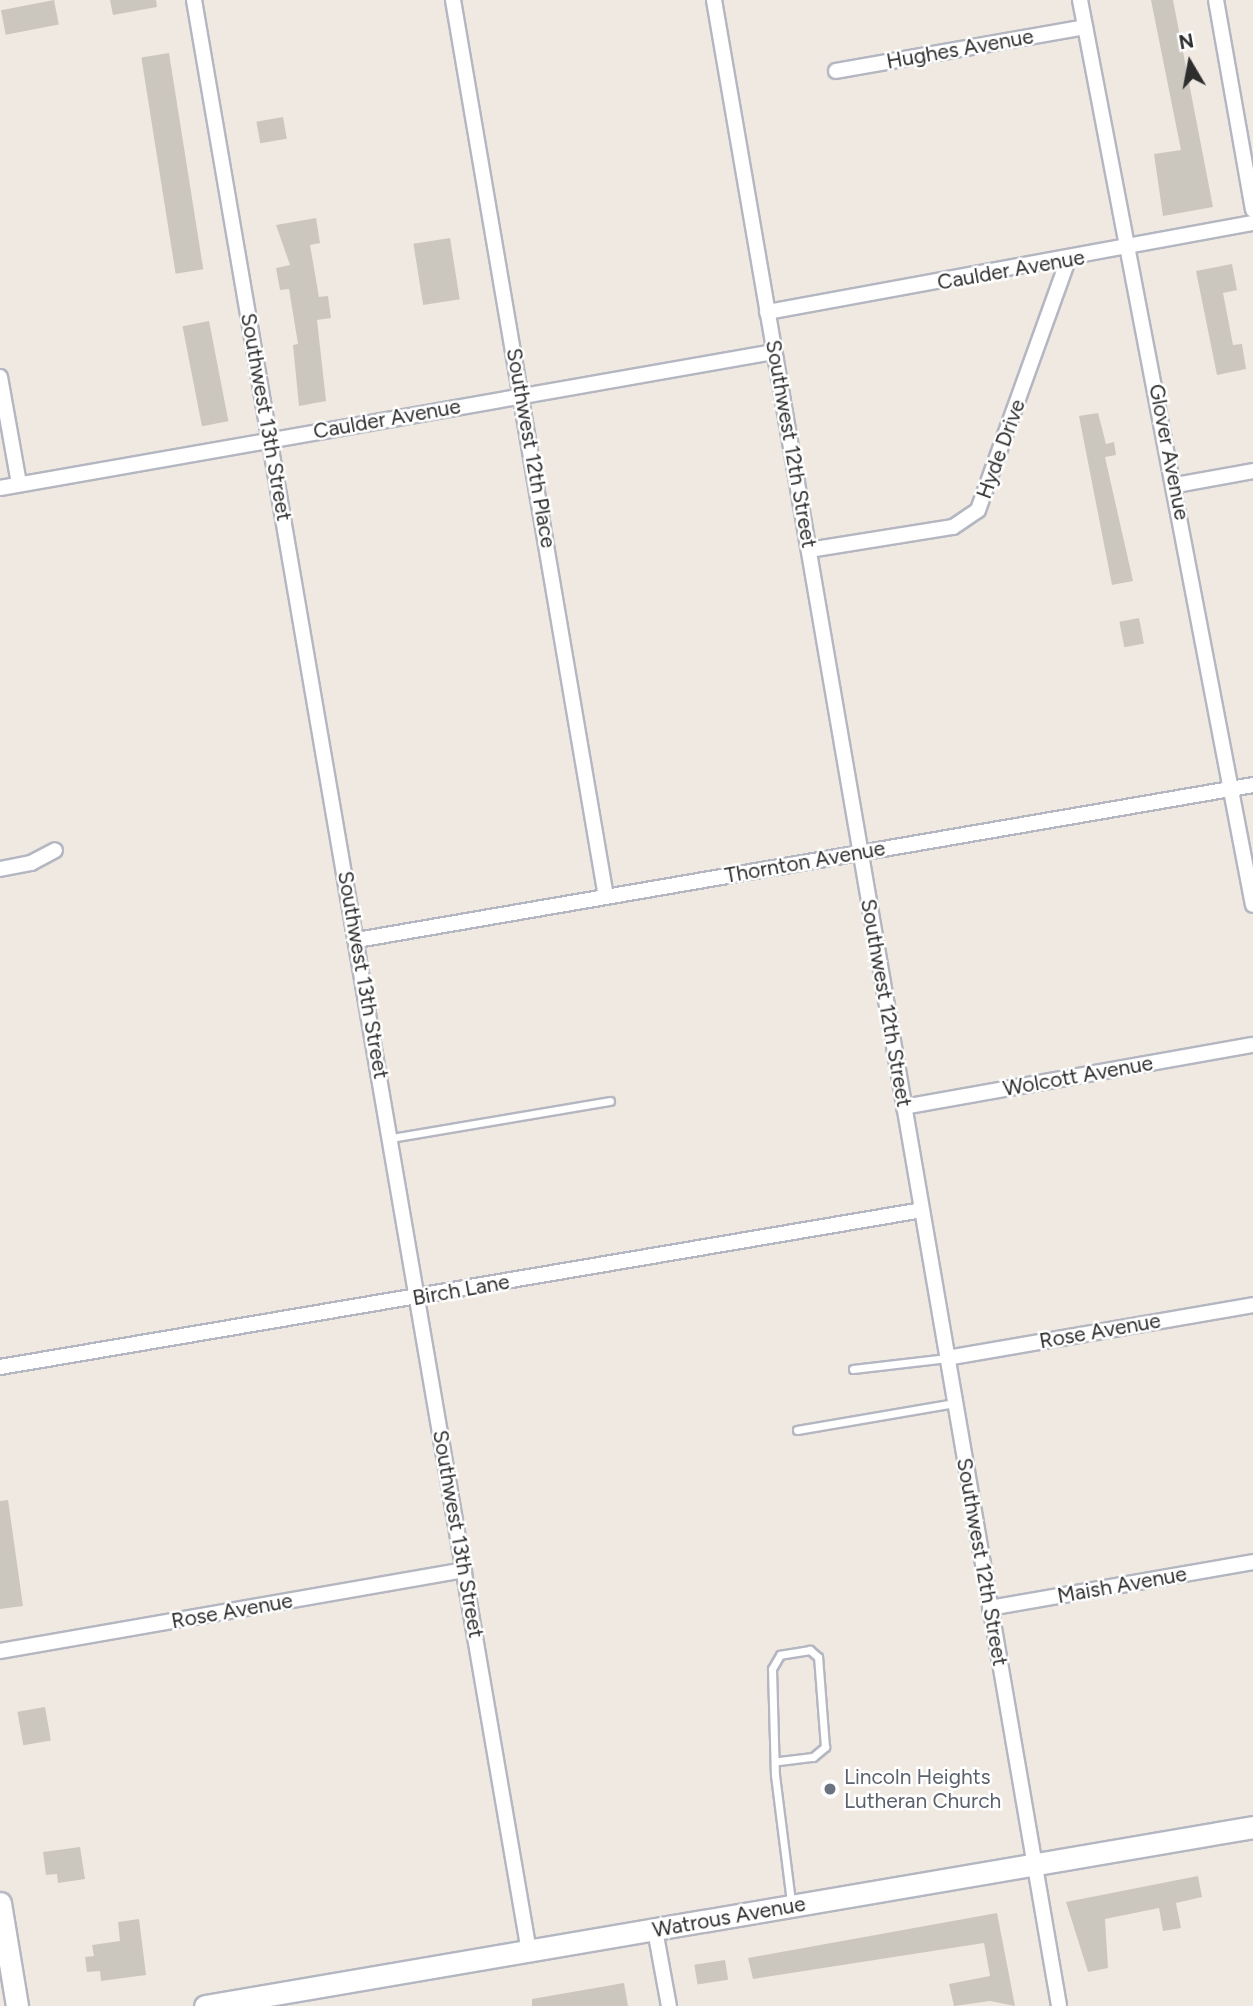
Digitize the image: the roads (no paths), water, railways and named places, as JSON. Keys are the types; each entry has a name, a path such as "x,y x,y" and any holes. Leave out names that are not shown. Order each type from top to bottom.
{"street":[{"name":"Southwest 13th Street","path":"194,0 529,1951"},
{"name":"Southwest 12th Place","path":"453,0 606,897"},
{"name":"Southwest 12th Street","path":"714,0 1059,2006"},
{"name":"Glover Avenue","path":"1080,0 1126,250 1176,485 1253,905"},
{"path":"1216,0 1253,210"},
{"name":"Hughes Avenue","path":"836,71 1085,27"},
{"name":"Caulder Avenue","path":"768,312 1126,250 1253,223"},
{"name":"Hyde Drive","path":"809,550 953,527 978,510 1068,260"},
{"name":"Caulder Avenue","path":"0,488 774,352"},
{"path":"0,377 19,484"},
{"path":"1176,485 1253,471"},
{"name":"Thornton Avenue","path":"357,940 1253,785"},
{"path":"0,869 31,863 55,850"},
{"name":"Wolcott Avenue","path":"904,1107 1253,1045"},
{"name":"Birch Lane","path":"0,1367 418,1298 922,1210"},
{"name":"Rose Avenue","path":"947,1357 1253,1304"},
{"name":"Maish Avenue","path":"990,1608 1253,1562"},
{"name":"Rose Avenue","path":"0,1651 464,1570"},
{"name":"Watrous Avenue","path":"205,2006 1253,1827"},
{"path":"0,1903 17,2006"},
{"path":"655,1930 669,2006"}],"lane":[{"path":"391,1138 610,1101"},
{"path":"853,1369 947,1357"},
{"path":"797,1430 955,1403"},
{"path":"779,1761 813,1758 825,1747 818,1657 810,1650 774,1661 779,1761 791,1907"}],"place":[{"name":"Lincoln Heights Lutheran Church","path":"830,1789"}]}
